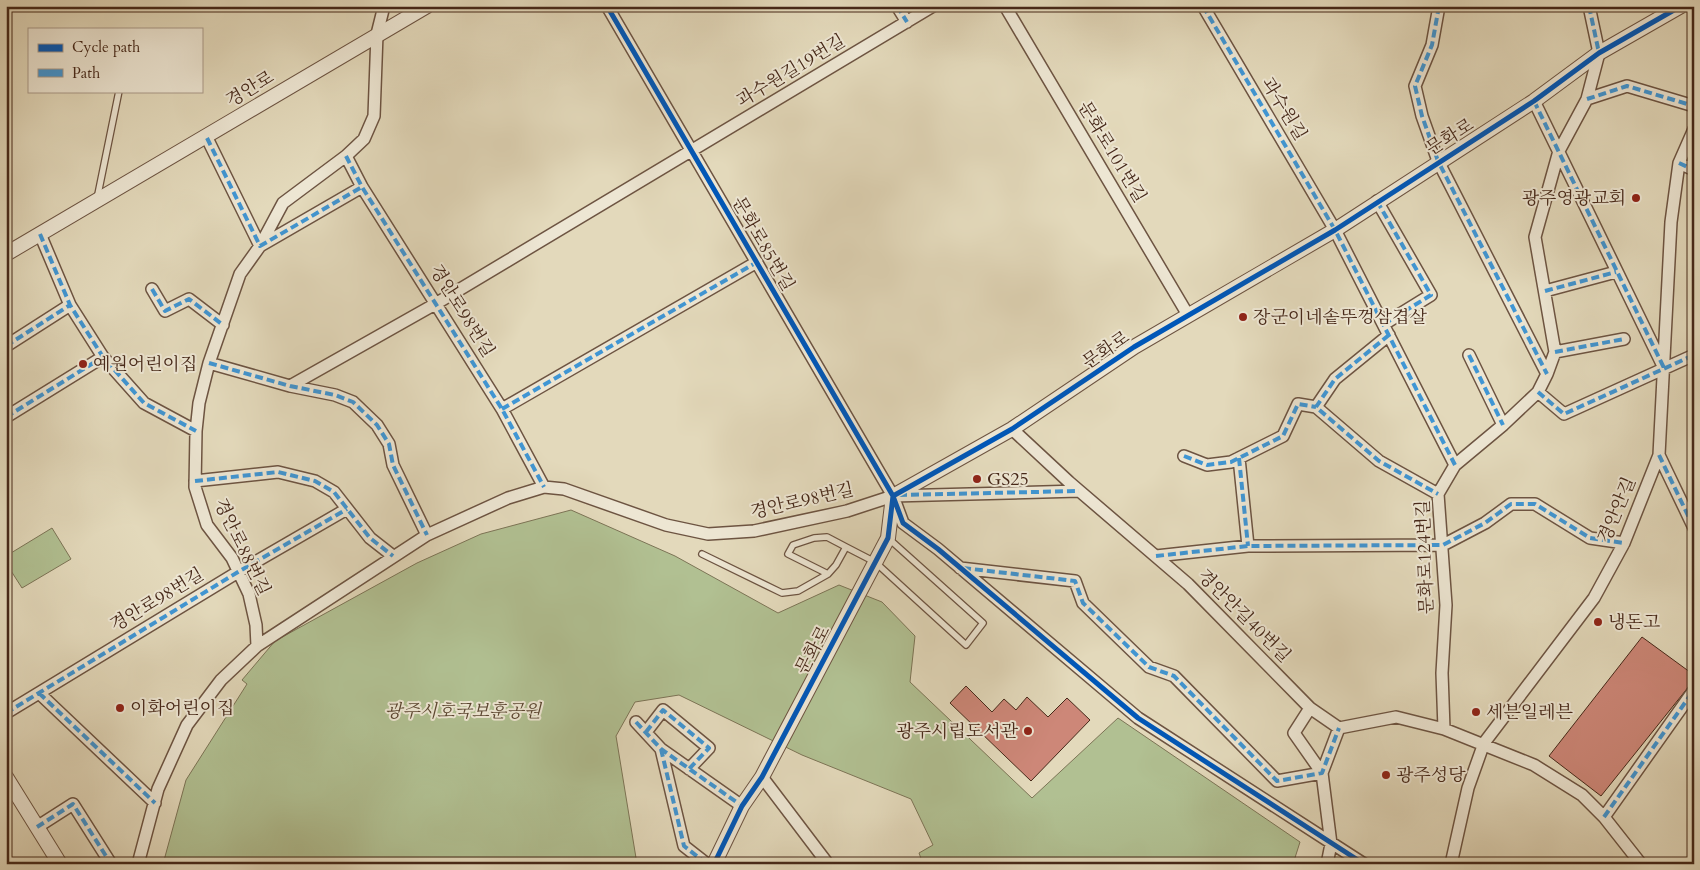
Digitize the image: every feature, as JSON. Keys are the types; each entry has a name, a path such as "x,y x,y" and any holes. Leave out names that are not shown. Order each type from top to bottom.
{"street":[{"name":"경안로88번길","path":"257,646 256,625 249,594 232,558 208,525 195,481 196,431 199,403 209,363 240,274 260,246 283,204 346,156 364,139 374,116 378,34 384,6"},
{"name":"경안로","path":"6,254 207,138 427,6"},
{"name":"문화로85번길","path":"607,6 694,150 893,496 904,523 1138,718 1364,864"},
{"path":"897,6 907,22"},
{"name":"과수원길19번길","path":"694,150 933,6"},
{"name":"문화로101번길","path":"1005,6 1188,315"},
{"name":"과수원길","path":"1203,6 1335,230"},
{"path":"1439,6 1432,45 1415,86 1422,116 1438,161 1548,374"},
{"path":"1589,6 1599,53"},
{"name":"문화로","path":"714,864 742,806 762,777 888,538 893,496 1012,429 1134,347 1335,230 1438,161 1534,101 1599,53 1681,6"},
{"name":"문화로124번길","path":"1444,729 1442,673 1446,605 1438,494 1455,465 1538,392 1548,374 1555,352 1535,237 1559,150 1587,99 1599,53"},
{"path":"1587,99 1627,86 1694,106"},
{"path":"1534,101 1665,370"},
{"name":"경안안길","path":"1451,864 1468,788 1484,743 1594,598 1624,543 1659,456 1665,370 1671,222 1679,163 1694,129"},
{"path":"207,138 260,246 362,187"},
{"path":"290,386 437,302 568,222 694,150"},
{"name":"경안로98번길","path":"346,156 362,187 437,302 502,409 544,487"},
{"path":"1679,163 1694,170"},
{"path":"1378,200 1431,294 1384,324"},
{"path":"1335,230 1455,465"},
{"path":"40,234 70,306 103,358 144,403 196,431"},
{"name":"문화로85번길","path":"502,409 757,262"},
{"path":"1545,291 1616,272"},
{"path":"152,289 165,311 189,299 223,325"},
{"path":"6,346 70,306"},
{"path":"1316,407 1335,379 1389,335"},
{"path":"1555,352 1624,339"},
{"path":"1469,355 1503,424"},
{"path":"1538,392 1564,414 1665,370 1694,355"},
{"path":"7,414 103,358"},
{"path":"209,363 290,386 335,395 353,402 377,425 390,444 393,465 428,535"},
{"path":"1184,456 1207,465 1231,462 1283,436 1298,404 1316,407 1379,461 1438,494"},
{"name":"경안안길40번길","path":"1012,429 1079,491 1188,584 1310,708 1339,728"},
{"path":"1659,456 1694,528"},
{"path":"1239,458 1248,546"},
{"path":"195,481 278,472 315,481 334,492 370,538 393,556"},
{"name":"경안로98번길","path":"257,646 428,535 508,498 544,487 564,489 666,525 708,534 754,531 847,511 893,496 1079,491"},
{"path":"1156,556 1248,546 1443,545 1486,523 1511,504 1535,504 1590,538 1624,543"},
{"path":"1682,504 1694,506"},
{"name":"경안로98번길","path":"6,713 238,572 347,509"},
{"path":"960,568 1074,581 1082,603 1150,667 1174,676 1277,781 1322,773"},
{"path":"138,864 158,789 187,725 222,680 257,646"},
{"path":"1604,817 1694,690"},
{"path":"38,693 154,803"},
{"path":"1310,708 1294,732 1322,773 1331,844 1327,864"},
{"path":"646,732 663,710 709,748 689,769"},
{"path":"1322,773 1339,728 1396,717 1444,729 1484,743 1534,765 1582,795 1604,817 1641,864"},
{"path":"636,722 661,749 742,806"},
{"path":"661,749 684,846 707,864"},
{"path":"6,777 60,864"},
{"path":"762,777 828,864"},
{"path":"37,827 73,804 111,864"}],"lane":[{"path":"96,201 119,92"},
{"path":"828,574 788,554 793,545 814,538 827,537 876,562 966,644 983,623 888,538"},
{"path":"702,554 782,593 798,591 828,574 836,565 846,546"}],"green space":[{"name":"광주시호국보훈공원","path":"571,510 675,556 778,613 839,585 882,602 915,636 910,682 1032,798 1118,718 1300,842 1293,864 923,864 919,853 933,845 911,799 802,755 679,695 635,702 616,736 637,864 163,864 186,780 247,684 242,680 275,641 417,563 481,534"},
{"path":"52,528 71,559 22,588 6,563 6,556"}],"building":[{"path":"1642,637 1694,675 1694,680 1601,796 1549,756"},
{"path":"966,686 992,712 1004,699 1016,710 1027,697 1048,717 1067,698 1090,720 1031,781 950,703"}],"marked path":[{"path":"897,6 907,22"},
{"path":"1203,6 1335,230 1455,465"},
{"path":"1439,6 1432,45 1415,86 1422,116 1438,161 1547,374"},
{"path":"1589,6 1599,53"},
{"path":"1587,99 1627,86 1694,106"},
{"path":"1534,101 1665,370"},
{"path":"207,138 260,246 362,187"},
{"path":"346,156 362,187 502,409 544,487"},
{"path":"1679,163 1694,170"},
{"path":"1377,201 1431,295 1384,324"},
{"path":"40,234 70,305 103,357 144,403 196,431"},
{"path":"502,409 757,262"},
{"path":"1545,291 1616,272"},
{"path":"152,289 165,311 189,299 223,325"},
{"path":"6,346 70,305"},
{"path":"1389,335 1335,379 1316,407 1379,461 1438,494"},
{"path":"1555,352 1624,339"},
{"path":"1469,355 1503,425"},
{"path":"1538,392 1564,414 1694,355"},
{"path":"6,417 103,357"},
{"path":"209,363 290,386 335,395 353,402 377,425 389,444 393,465 427,535"},
{"path":"1184,456 1207,465 1231,462 1283,436 1298,404 1316,407"},
{"path":"1659,455 1694,528"},
{"path":"1239,458 1248,546"},
{"path":"195,481 278,472 315,481 334,492 370,538 393,556"},
{"path":"899,495 1079,491"},
{"path":"1156,556 1248,546 1443,545 1485,523 1511,504 1535,504 1590,538 1624,543"},
{"path":"6,713 238,572 347,509"},
{"path":"963,568 1075,581 1083,603 1149,667 1174,676 1277,781 1322,773 1339,728"},
{"path":"1604,817 1694,690"},
{"path":"39,693 155,803"},
{"path":"646,732 663,710 709,748 689,769"},
{"path":"636,722 661,749 742,806"},
{"path":"661,749 684,846 707,864"},
{"path":"37,827 73,804 111,864"}],"cycle path":[{"path":"607,6 893,496 903,523 938,549 1138,718 1364,864"},
{"path":"714,864 742,806 762,777 888,538 893,496 1012,429 1134,347 1335,230 1534,101 1599,53 1681,6"}],"place":[{"name":"광주영광교회","path":"1636,198"},
{"name":"장군이네솥뚜껑삼겹살","path":"1243,317"},
{"name":"예원어린이집","path":"83,364"},
{"name":"GS25","path":"977,479"},
{"name":"냉돈고","path":"1598,622"},
{"name":"이화어린이집","path":"120,708"},
{"name":"세븐일레븐","path":"1476,712"},
{"name":"광주시립도서관","path":"1028,731"},
{"name":"광주성당","path":"1386,775"}]}
